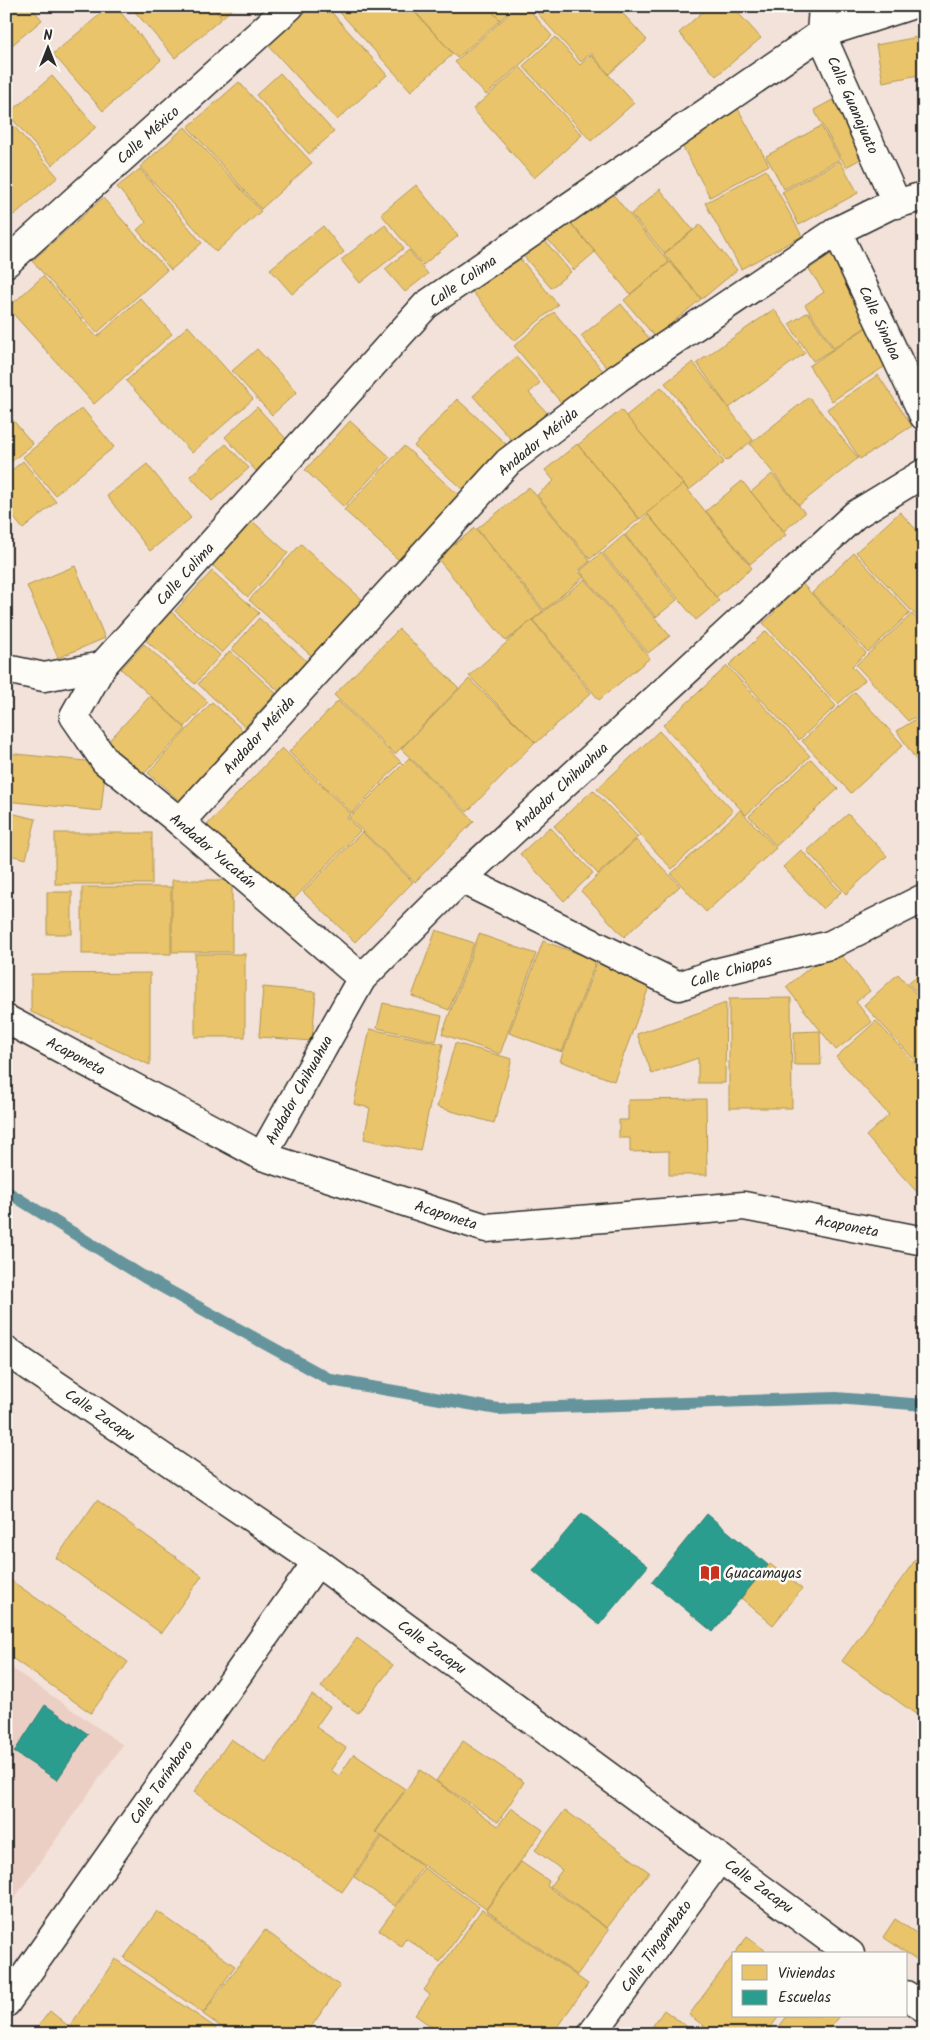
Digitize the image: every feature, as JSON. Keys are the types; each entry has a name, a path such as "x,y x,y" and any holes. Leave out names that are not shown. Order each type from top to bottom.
{"street":[{"name":"Calle México","path":"6,264 290,6"},
{"name":"Calle Guanajuato","path":"823,6 821,34 896,202"},
{"name":"Calle Colima","path":"74,716 102,666 426,306 821,34 908,6"},
{"name":"Andador Mérida","path":"180,822 508,462 618,378 837,231 896,202 896,204 924,196"},
{"name":"Calle Sinaloa","path":"837,231 924,416"},
{"name":"Andador Chihuahua","path":"262,1156 362,978 461,879 855,515 923,475"},
{"path":"6,669 44,677 102,666"},
{"name":"Andador Yucatán","path":"74,716 105,761 180,822 362,978"},
{"name":"Calle Chiapas","path":"461,879 679,986 719,972 830,945 924,898"},
{"name":"Acaponeta","path":"6,1019 262,1156 486,1228 744,1206 924,1241"},
{"name":"Calle Zacapu","path":"6,1351 317,1562 847,1952"},
{"name":"Calle Tarímbaro","path":"6,2003 317,1562"},
{"name":"Calle Tingambato","path":"592,2034 720,1858"},
{"path":"908,1996 924,2008"}],"shaded area":[{"path":"6,1664 123,1745 6,1910"}],"building: Viviendas":[{"path":"6,6 30,6 42,20 6,50"},
{"path":"110,6 115,6 161,60 103,111 53,54"},
{"path":"130,6 211,6 222,18 175,58"},
{"path":"212,6 235,6 222,18"},
{"path":"311,6 326,6 387,75 337,120 268,45"},
{"path":"334,6 409,6 453,54 411,91"},
{"path":"410,6 487,6 500,20 457,58"},
{"path":"487,6 515,6 500,20"},
{"path":"518,6 526,6 552,36 486,95 455,62"},
{"path":"531,6 616,6 647,40 609,74 591,53 581,62"},
{"path":"709,6 732,6 761,38 716,76 679,33"},
{"path":"555,37 580,65 591,55 634,103 591,141 523,66"},
{"path":"918,37 924,74 883,82 876,45"},
{"path":"520,67 582,135 534,178 473,109"},
{"path":"280,73 334,132 309,154 256,95"},
{"path":"52,76 96,127 52,165 8,114"},
{"path":"239,82 312,163 261,209 188,127"},
{"path":"838,97 870,154 846,167 814,110"},
{"path":"737,107 769,165 710,197 679,140"},
{"path":"6,117 58,177 14,215 6,207"},
{"path":"821,126 840,159 784,189 766,156"},
{"path":"185,127 261,211 216,252 140,167"},
{"path":"840,161 858,193 799,225 782,192"},
{"path":"140,169 202,243 171,270 137,230 146,222 117,187"},
{"path":"766,170 802,236 741,269 705,203"},
{"path":"416,185 458,236 423,265 381,214"},
{"path":"606,186 669,262 630,294 567,218"},
{"path":"660,189 693,230 664,253 631,214"},
{"path":"103,198 167,270 97,333 32,261"},
{"path":"564,216 595,252 574,270 543,234"},
{"path":"385,225 404,248 360,283 341,260"},
{"path":"700,225 737,270 702,299 664,254"},
{"path":"323,226 344,252 292,294 270,269"},
{"path":"541,236 571,272 551,288 520,252"},
{"path":"409,250 428,274 405,292 385,269"},
{"path":"514,251 558,305 514,341 469,288"},
{"path":"831,254 875,321 834,348 805,305 824,292 809,269"},
{"path":"670,262 701,299 655,337 624,300"},
{"path":"43,276 97,337 140,298 172,334 94,404 8,308"},
{"path":"621,304 652,342 612,374 581,336"},
{"path":"774,309 805,353 729,408 697,363"},
{"path":"554,312 609,378 568,411 514,346"},
{"path":"808,312 833,349 813,361 789,324"},
{"path":"870,325 893,361 832,401 809,366"},
{"path":"188,326 253,399 192,453 126,381"},
{"path":"257,349 297,392 272,415 232,371"},
{"path":"516,357 540,383 529,393 549,415 515,444 473,396"},
{"path":"693,362 753,440 726,461 665,383"},
{"path":"878,375 912,426 860,459 827,409"},
{"path":"661,387 724,462 689,490 626,416"},
{"path":"809,397 858,458 799,505 750,444"},
{"path":"457,399 506,444 463,490 414,446"},
{"path":"257,407 289,442 256,471 225,437"},
{"path":"82,408 114,447 55,495 23,457"},
{"path":"621,410 683,484 640,519 578,445"},
{"path":"6,412 33,444 6,466"},
{"path":"350,421 390,457 344,507 305,470"},
{"path":"226,444 249,468 212,501 190,476"},
{"path":"577,444 639,519 590,559 537,495 554,481 545,470"},
{"path":"404,446 463,499 403,564 344,510"},
{"path":"23,461 56,502 23,529 6,508 6,475"},
{"path":"147,464 191,518 150,551 107,496"},
{"path":"772,474 805,513 784,531 751,492"},
{"path":"742,481 786,535 750,564 706,511"},
{"path":"683,484 752,568 716,597 647,513"},
{"path":"529,487 590,561 578,571 584,577 544,610 477,529"},
{"path":"900,512 924,538 924,616 920,620 856,552"},
{"path":"648,515 719,601 696,620 625,535"},
{"path":"251,520 288,553 248,597 211,564"},
{"path":"475,528 543,611 506,641 437,558"},
{"path":"624,535 677,600 656,617 603,553"},
{"path":"301,544 366,603 315,659 249,600"},
{"path":"601,553 670,636 648,653 580,571"},
{"path":"854,553 910,613 868,652 812,593"},
{"path":"75,566 105,638 58,658 27,586"},
{"path":"212,571 259,613 222,653 175,611"},
{"path":"585,579 650,658 599,700 533,620"},
{"path":"798,579 866,653 852,666 865,680 838,704 763,623 775,612 768,606"},
{"path":"168,609 220,655 195,684 142,637"},
{"path":"912,614 920,623 924,620 924,712 908,721 856,665"},
{"path":"259,618 311,665 283,695 232,649"},
{"path":"532,620 591,693 536,743 469,676"},
{"path":"399,629 459,688 395,754 334,695"},
{"path":"766,631 836,706 799,740 729,665"},
{"path":"144,644 208,702 185,727 121,669"},
{"path":"230,651 276,693 245,727 198,684"},
{"path":"727,666 810,756 746,815 663,725"},
{"path":"469,679 535,742 467,812 401,749"},
{"path":"855,692 903,745 851,793 802,741"},
{"path":"150,696 186,729 141,777 105,745"},
{"path":"338,701 401,762 352,813 289,752"},
{"path":"212,702 247,734 183,804 148,773"},
{"path":"924,714 924,772 897,731"},
{"path":"659,731 733,811 672,869 597,789"},
{"path":"282,748 351,814 347,818 360,831 288,905 206,826"},
{"path":"6,753 106,763 101,811 6,801"},
{"path":"409,758 474,821 415,882 349,818"},
{"path":"811,759 838,789 776,846 749,816"},
{"path":"593,790 638,837 598,874 554,826"},
{"path":"740,810 776,848 706,912 671,874"},
{"path":"6,812 36,819 26,859 6,854"},
{"path":"848,814 887,856 846,894 807,851"},
{"path":"550,827 593,873 564,901 520,854"},
{"path":"362,832 413,882 355,942 303,892"},
{"path":"55,833 152,833 152,884 55,884"},
{"path":"636,840 680,886 624,937 581,891"},
{"path":"801,850 841,892 823,909 783,867"},
{"path":"172,880 232,880 232,952 172,952"},
{"path":"82,887 171,887 171,954 82,954"},
{"path":"47,892 72,892 72,934 47,934"},
{"path":"436,930 474,943 449,1010 412,996"},
{"path":"479,934 536,954 500,1054 442,1034"},
{"path":"543,941 596,960 562,1052 509,1033"},
{"path":"835,947 870,991 856,1002 872,1022 836,1050 786,987"},
{"path":"195,954 245,954 245,1037 195,1037"},
{"path":"598,959 652,979 614,1081 560,1061"},
{"path":"924,970 924,1000 908,983"},
{"path":"150,973 150,1065 31,1012 31,974"},
{"path":"898,974 924,1003 924,1070 864,1005"},
{"path":"263,987 316,992 312,1041 259,1037"},
{"path":"791,998 792,1108 729,1108 729,999"},
{"path":"383,1003 442,1016 436,1041 377,1028"},
{"path":"726,1003 725,1083 698,1083 698,1058 652,1074 637,1034"},
{"path":"876,1021 924,1073 924,1184 916,1191 866,1136 889,1115 836,1057"},
{"path":"370,1029 443,1044 420,1151 364,1139 370,1108 354,1104"},
{"path":"820,1031 821,1065 794,1065 794,1032"},
{"path":"455,1043 512,1059 494,1123 437,1107"},
{"path":"706,1099 707,1175 669,1175 669,1151 630,1152 630,1138 619,1138 619,1120 628,1120 628,1100"},
{"path":"97,1500 202,1576 161,1633 56,1558"},
{"path":"924,1548 924,1720 842,1661"},
{"path":"770,1564 802,1589 773,1625 741,1598"},
{"path":"6,1577 128,1662 91,1713 6,1654"},
{"path":"357,1638 393,1665 358,1713 321,1687"},
{"path":"312,1695 330,1707 316,1727 346,1748 331,1770 339,1776 354,1754 405,1789 375,1832 381,1836 342,1892 194,1792 231,1739 266,1763"},
{"path":"463,1741 524,1782 498,1822 436,1781"},
{"path":"420,1770 498,1826 511,1808 543,1830 486,1909 376,1832"},
{"path":"565,1810 649,1872 607,1928 550,1886 562,1870 535,1850"},
{"path":"382,1837 423,1866 395,1906 354,1877"},
{"path":"521,1862 549,1881 547,1886 609,1930 577,1975 486,1910"},
{"path":"424,1868 479,1907 440,1962 406,1938 401,1946 379,1930"},
{"path":"482,1909 588,1984 552,2034 442,2034 415,2015 430,1995 424,1990"},
{"path":"157,1911 235,1966 203,2013 124,1958"},
{"path":"895,1919 924,1938 924,1946 916,1959 883,1937"},
{"path":"265,1930 340,1986 306,2034 231,2034 203,2014"},
{"path":"747,1937 767,1952 736,1952"},
{"path":"732,1957 732,2018 778,2018 766,2034 715,2034 689,2015"},
{"path":"115,1959 216,2028 213,2034 81,2034 70,2026"},
{"path":"664,2010 697,2034 647,2034"},
{"path":"50,2011 78,2034 32,2034"},
{"path":"786,2018 837,2018 825,2034 774,2034"}],"building: Escuelas":[{"path":"582,1513 648,1566 599,1625 533,1571"},
{"name":"Guacamayas","path":"707,1514 768,1565 713,1632 652,1582"},
{"path":"45,1705 88,1734 57,1780 14,1752"}],"waterway":[{"path":"6,1191 144,1277 331,1380 498,1409 836,1398 924,1405"}],"place":[{"name":"Guacamayas","path":"710,1573"}]}
